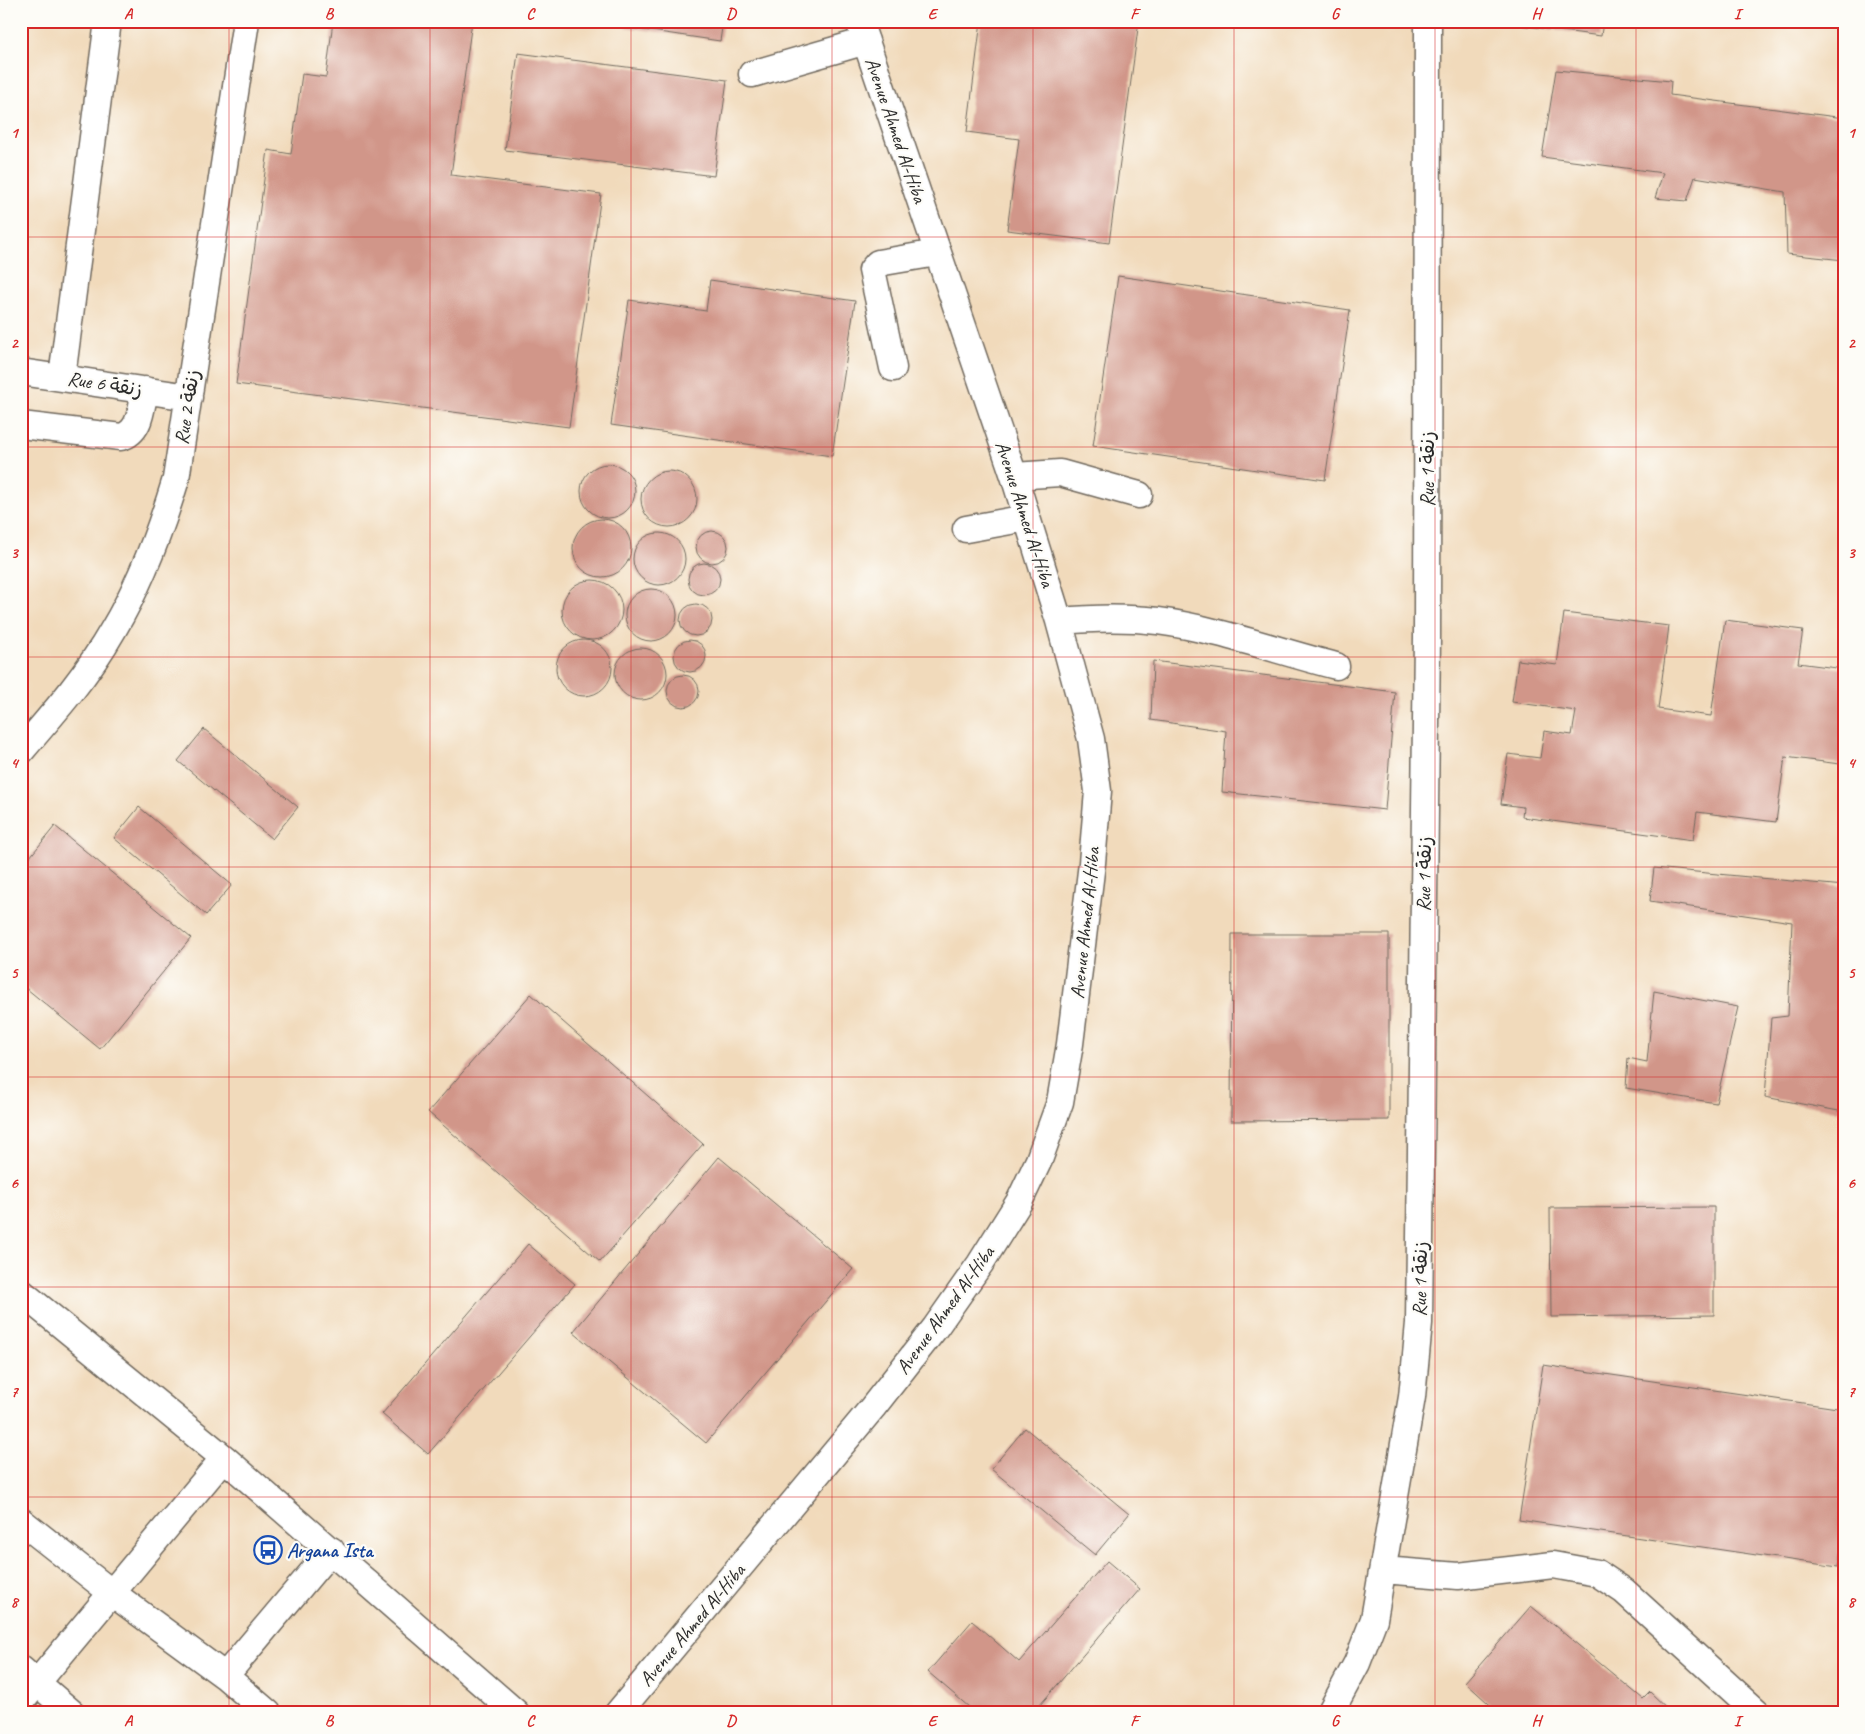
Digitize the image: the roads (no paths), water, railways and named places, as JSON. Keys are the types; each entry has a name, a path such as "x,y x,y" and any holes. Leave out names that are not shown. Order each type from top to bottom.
{"street":[{"path":"62,377 108,21"},
{"name":"Rue 2 زنقة","path":"21,752 93,662 125,610 161,526 176,479 246,21"},
{"name":"Rue 1 زنقة","path":"1330,1713 1364,1647 1374,1619 1412,1397 1420,1294 1427,636 1428,21"},
{"path":"752,74 863,31"},
{"name":"Avenue Ahmed Al-Hiba","path":"618,1713 804,1492 935,1328 980,1264 1019,1202 1040,1160 1060,1102 1070,1044 1092,863 1098,791 1091,739 1059,621 1014,476 863,31"},
{"path":"892,368 872,270 878,263 937,253"},
{"name":"Rue 6 زنقة","path":"21,372 189,397"},
{"path":"21,425 121,437 127,436 137,426 146,390"},
{"path":"1014,476 1060,473 1139,496"},
{"path":"966,529 1027,518"},
{"path":"1059,621 1104,617 1159,621 1215,633 1336,666"},
{"path":"21,1292 224,1458 516,1713"},
{"path":"72,1713 27,1685 112,1593 224,1458"},
{"path":"21,1521 112,1593 225,1676 268,1713"},
{"path":"225,1676 331,1550"},
{"path":"1383,1570 1458,1576 1553,1565 1597,1573 1624,1591 1758,1713"}],"place":[{"name":"Argana Ista","path":"268,1550"}]}
